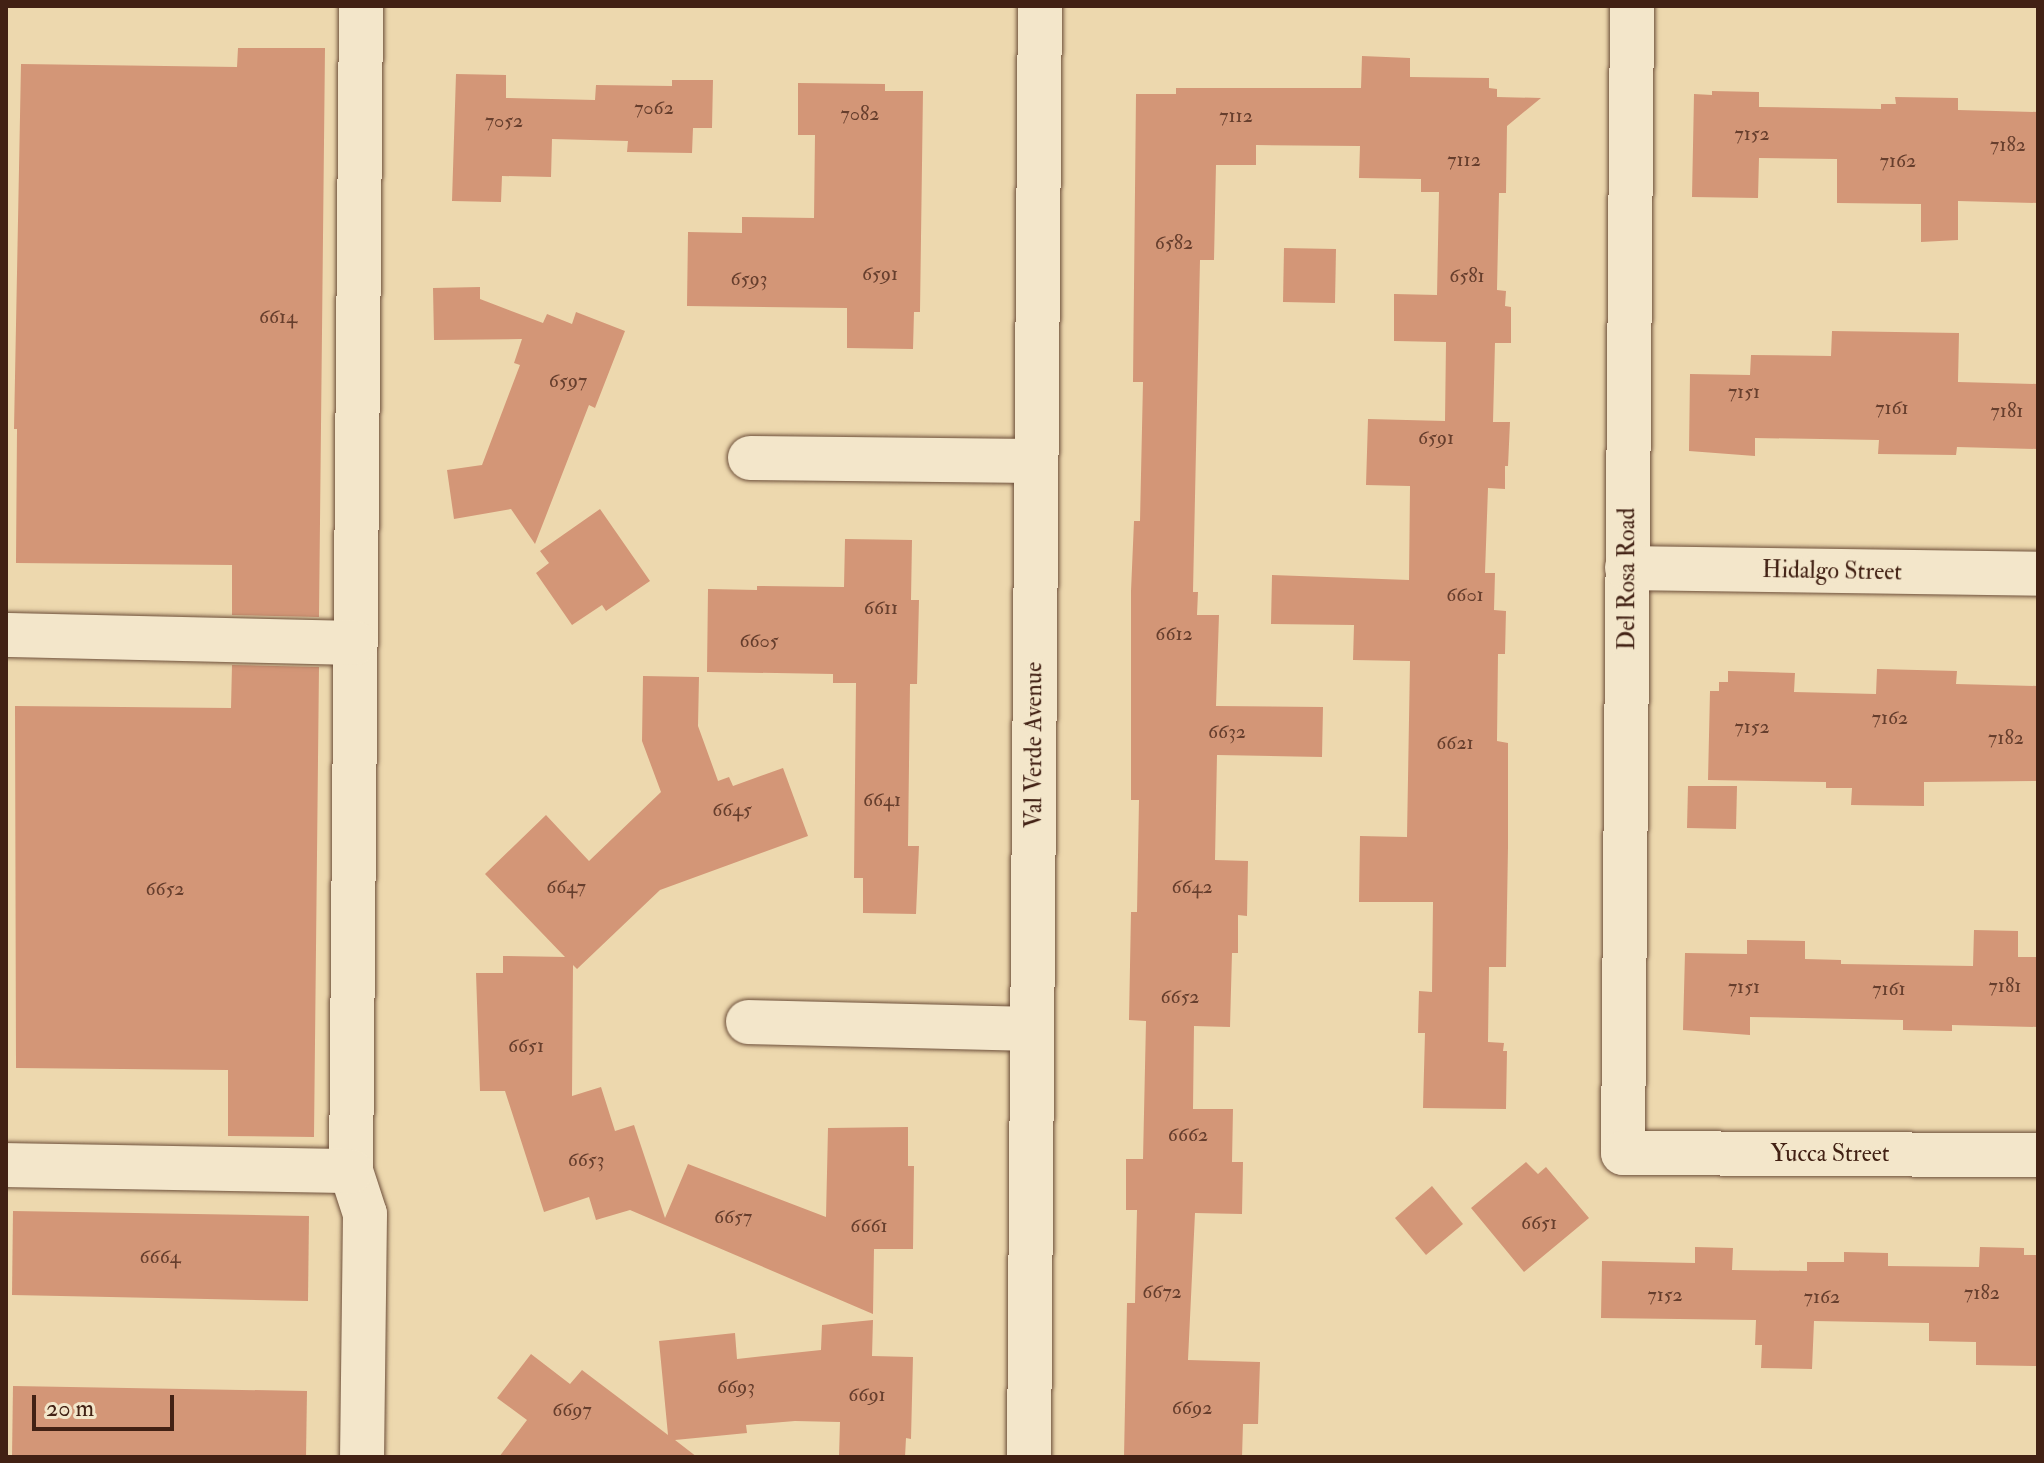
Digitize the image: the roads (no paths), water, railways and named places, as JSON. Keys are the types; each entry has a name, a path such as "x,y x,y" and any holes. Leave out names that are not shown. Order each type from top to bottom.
{"street":[{"path":"361,6 351,1171 365,1214 362,1457"},
{"name":"Val Verde Avenue","path":"1029,1457 1040,6"},
{"name":"Del Rosa Road","path":"1623,1153 1632,6"},
{"path":"750,458 1036,461"},
{"name":"Hidalgo Street","path":"1627,568 2038,574"},
{"path":"6,635 355,643"},
{"path":"748,1022 1032,1029"},
{"name":"Yucca Street","path":"1623,1153 2038,1155"},
{"path":"6,1165 351,1171"}]}
